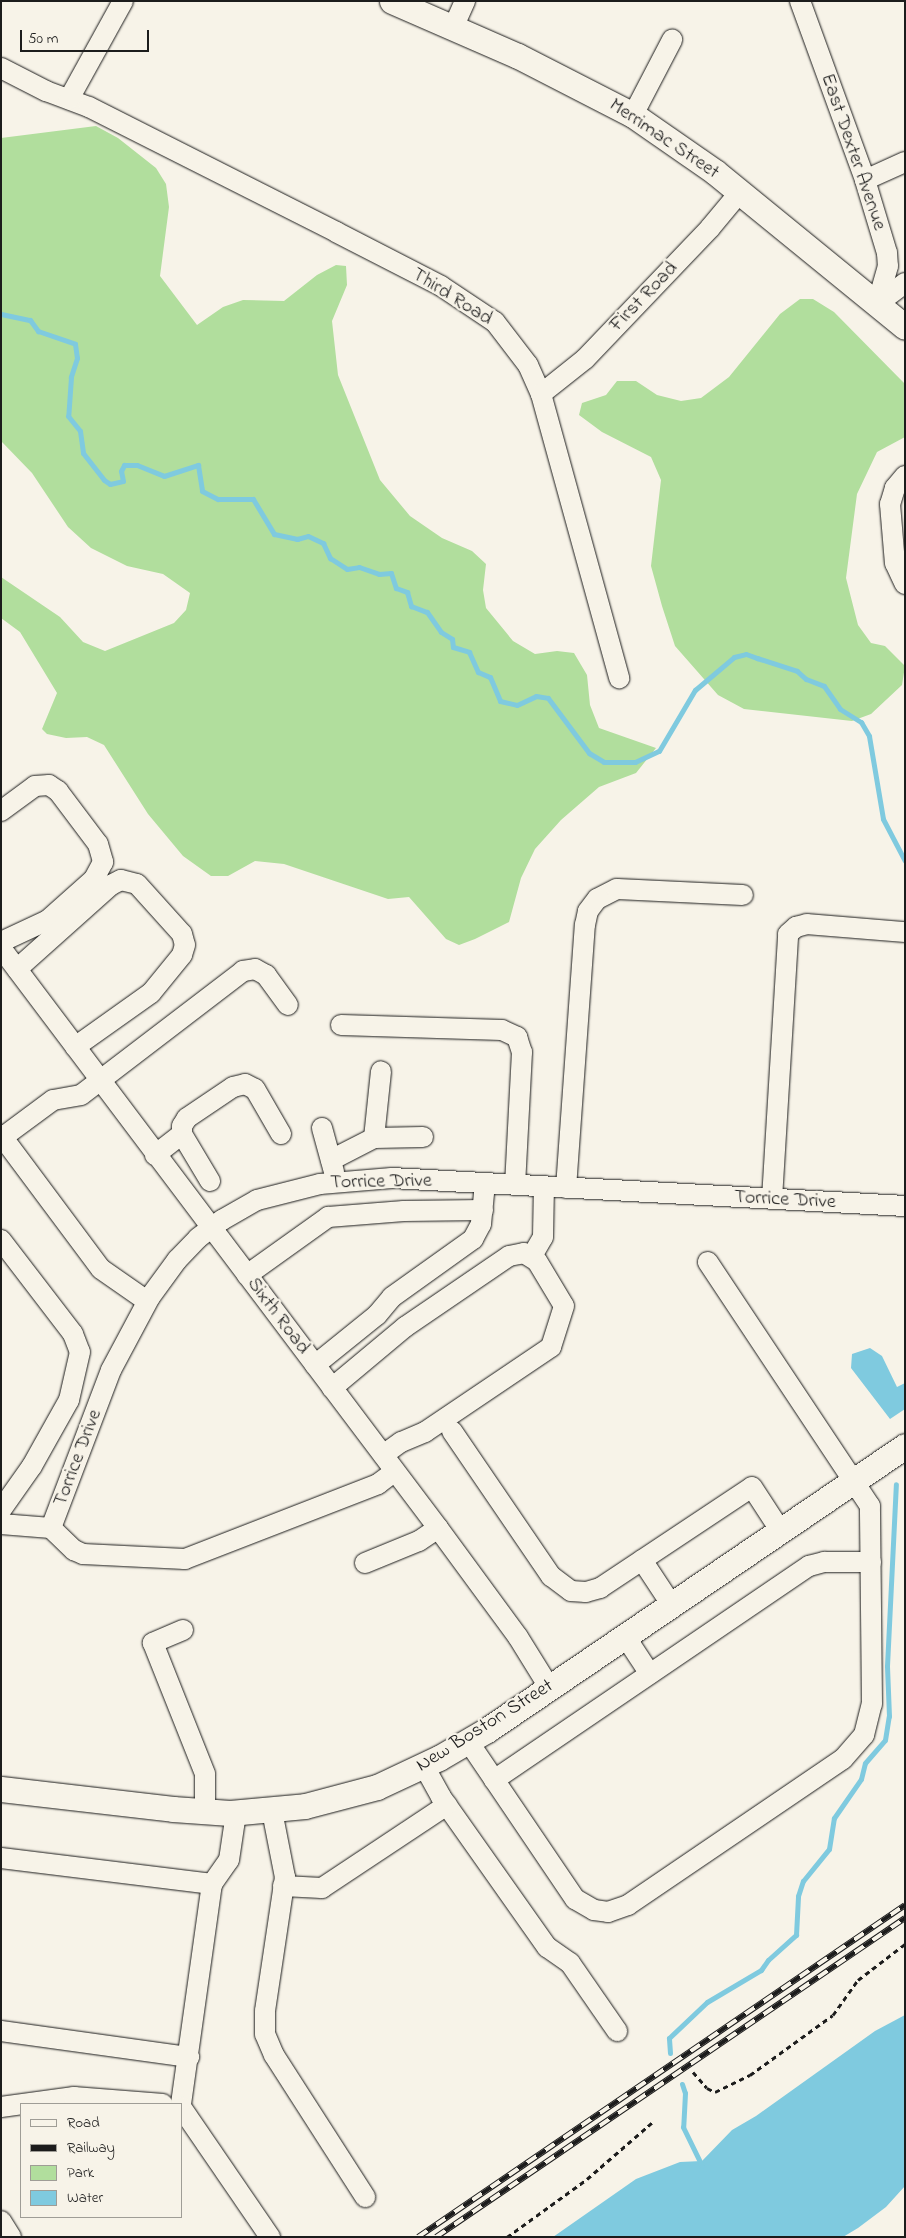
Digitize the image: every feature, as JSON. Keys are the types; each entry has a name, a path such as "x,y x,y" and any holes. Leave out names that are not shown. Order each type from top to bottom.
{"main road":[{"name":"Merrimac Street","path":"392,1 526,60 633,115 740,192 905,327"},
{"name":"New Boston Street","path":"1,1789 205,1812 236,1813 272,1811 343,1798 424,1766 468,1741 905,1446"}],"street":[{"path":"69,99 123,1"},
{"path":"453,28 465,1"},
{"name":"East Dexter Avenue","path":"800,1 865,180 888,260 877,304"},
{"path":"633,115 672,40"},
{"name":"Third Road","path":"1,68 46,91 69,99 336,232 471,304 503,330 528,365 541,394 619,678"},
{"path":"865,180 905,162"},
{"name":"First Road","path":"541,394 584,359 710,228 740,192"},
{"path":"877,304 905,283"},
{"path":"905,476 895,488 890,504 895,563 905,584"},
{"path":"1,812 32,788 46,784 55,789 98,844 103,862 94,879 48,920 1,942"},
{"path":"17,969 111,885 121,880 137,884 180,931 185,941 182,955 151,993 75,1047"},
{"path":"566,1188 584,925 588,911 597,899 617,889 743,895"},
{"path":"772,1200 785,941 788,934 796,927 807,924 905,932"},
{"name":"Sixth Road","path":"1,948 155,1155 438,1528 518,1637 549,1687"},
{"path":"147,1302 101,1269 2,1136 53,1100 79,1096 243,971 255,970 266,975 288,1005"},
{"path":"341,1025 502,1030 517,1037 522,1052 515,1185"},
{"path":"374,1138 381,1071"},
{"path":"155,1155 182,1134 185,1120 234,1087 245,1084 258,1091 281,1134"},
{"path":"322,1128 337,1181"},
{"path":"182,1134 210,1181"},
{"path":"331,1160 374,1138 423,1137"},
{"name":"Torrice Drive","path":"51,1528 111,1370 147,1302 177,1260 211,1227 257,1200 286,1191 337,1181 392,1178 905,1206"},
{"path":"315,1364 378,1316 392,1297 473,1239 480,1228 485,1183"},
{"path":"532,1256 543,1237 544,1186"},
{"path":"247,1275 328,1218 404,1211 483,1210"},
{"path":"1,1240 73,1334 80,1352 69,1400 32,1466 1,1510"},
{"path":"1,1524 51,1528 74,1550 83,1554 186,1559 378,1484 389,1463 546,1352 553,1344 563,1315 561,1297 532,1256 520,1252 509,1256 405,1327 332,1388"},
{"path":"468,1741 575,1899 601,1911 628,1904 843,1759 859,1744 868,1725 872,1709 871,1508 708,1262"},
{"path":"452,1431 558,1583 570,1591 590,1592 752,1487 780,1530"},
{"path":"365,1563 419,1541 438,1528"},
{"path":"642,1560 672,1604"},
{"path":"494,1780 809,1566 824,1562 871,1562"},
{"path":"183,1630 153,1643 205,1774 205,1812"},
{"path":"624,1636 650,1674"},
{"path":"424,1766 447,1805 547,1947 570,1963 617,2031"},
{"path":"283,1886 322,1888 447,1805"},
{"path":"272,1811 285,1877 265,2011 266,2034 274,2056 365,2197"},
{"path":"181,2103 212,1884 229,1860 236,1813"},
{"path":"1,1858 212,1884"},
{"path":"1,2031 189,2057"},
{"path":"30,2103 74,2097 150,2103"},
{"path":"1,2107 20,2104"},
{"path":"182,2107 270,2237"},
{"path":"1,2221 12,2237"}],"path":[{"path":"693,2072 707,2088 715,2092 750,2075 833,2015 858,1980 905,1944"},
{"path":"507,2237 587,2178 654,2121"}],"green space":[{"path":"96,126 118,138 156,168 166,184 169,207 160,276 197,325 223,307 243,300 284,301 317,275 336,265 346,266 347,285 332,321 338,375 380,480 410,516 442,538 472,551 486,564 483,590 486,608 513,641 535,654 557,651 574,653 587,675 590,705 599,728 656,748 636,773 599,787 561,820 535,849 521,878 509,922 475,939 459,945 446,939 409,897 388,899 284,864 255,861 228,876 211,876 183,856 148,814 104,745 87,737 66,738 47,734 42,729 57,693 20,632 1,618 1,577 60,617 83,642 105,651 174,623 186,610 190,593 163,574 127,566 91,548 68,527 32,473 1,441 1,138"},
{"path":"800,299 813,299 834,312 905,384 905,437 877,452 857,494 846,578 858,625 871,643 885,646 905,666 902,685 871,714 852,721 744,709 718,695 675,646 662,606 651,566 661,480 651,457 602,432 579,415 582,403 606,395 617,381 636,381 657,395 681,401 701,398 729,377 780,314"}],"water":[{"path":"870,1348 882,1356 897,1387 905,1383 905,1409 890,1419 851,1368 852,1354"},
{"path":"905,2015 905,2186 886,2207 858,2228 843,2237 553,2237 636,2179 680,2162 702,2161 732,2130 756,2116 875,2031"}],"waterway":[{"path":"1,314 30,320 38,331 75,344 77,358 71,377 68,416 80,431 83,453 104,480 110,484 123,481 121,471 124,465 137,465 164,476 198,465 202,491 218,499 253,499 274,534 297,539 308,536 323,543 330,558 347,569 359,567 379,574 391,573 396,588 407,592 411,606 427,612 441,632 452,639 453,647 469,652 478,672 490,677 500,701 517,705 536,696 548,698 589,753 604,762 635,762 659,751 695,690 734,657 746,654 797,671 806,679 824,686 840,709 861,722 869,736 883,819 905,861"},
{"path":"670,2053 669,2038 707,2002 761,1970 768,1960 796,1935 798,1896 803,1881 829,1849 834,1818 861,1779 865,1763 885,1740 889,1716 887,1666 896,1484"},
{"path":"682,2084 685,2093 683,2127 702,2166"}],"railway":[{"path":"418,2237 905,1905"},
{"path":"436,2237 905,1918"}]}
